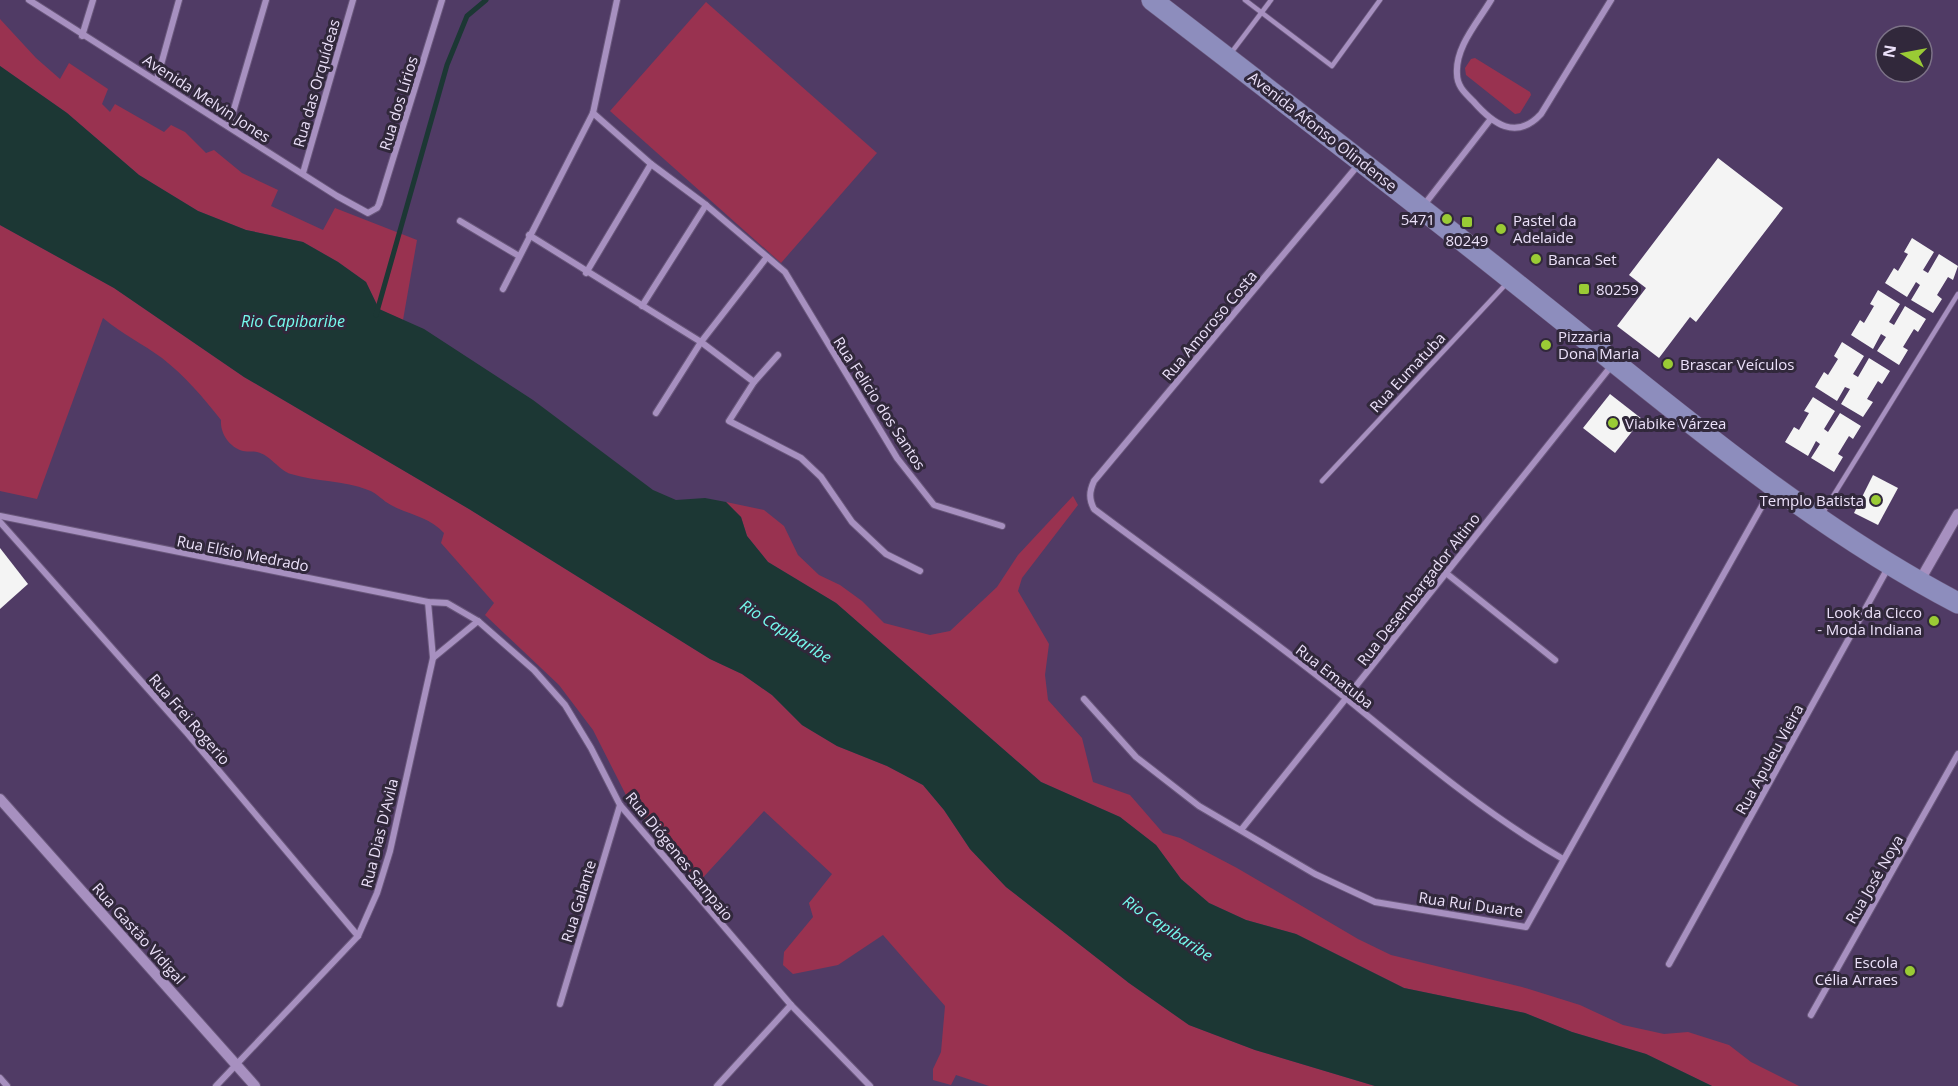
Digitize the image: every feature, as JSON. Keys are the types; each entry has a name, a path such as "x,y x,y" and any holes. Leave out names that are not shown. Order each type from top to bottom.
{"main road":[{"name":"Avenida Afonso Olindense","path":"1152,0 1422,207 1614,362 1773,485 1889,566 1958,603"}],"street":[{"name":"Avenida Melvin Jones","path":"29,0 82,36 158,79 363,212 373,211"},
{"path":"82,36 93,0"},
{"path":"158,79 179,0"},
{"path":"229,126 266,0"},
{"name":"Rua das Orquídeas","path":"303,173 354,0"},
{"name":"Rua dos Lírios","path":"373,211 379,204 442,0"},
{"path":"503,289 593,113 617,0"},
{"path":"1491,0 1461,49 1456,76 1461,89 1490,120 1512,127 1532,124 1541,114 1611,0"},
{"name":"Rua Felicio dos Santos","path":"593,113 651,164 706,204 785,272 880,430 934,505 1002,526"},
{"path":"1422,207 1490,120"},
{"name":"Rua Amoroso Costa","path":"1094,509 1090,496 1094,481 1361,161"},
{"path":"586,273 651,164"},
{"path":"642,306 706,204"},
{"path":"460,221 519,256"},
{"path":"529,235 586,273 700,342 754,382"},
{"path":"656,413 700,342 767,257"},
{"path":"778,355 754,382 729,421 801,458 822,477 852,522 886,554 920,571"},
{"name":"Rua Desembargador Altino","path":"1241,830 1614,362"},
{"name":"Rua Rui Duarte","path":"1084,699 1136,757 1199,806 1315,874 1375,902 1526,927 1773,485"},
{"name":"Rua Ematuba","path":"1094,509 1346,698 1450,785 1513,830 1563,859"},
{"path":"1919,582 1958,514"},
{"name":"Rua Elísio Medrado","path":"0,516 428,602 447,603 478,621"},
{"name":"Rua Frei Rogerio","path":"0,522 187,733 358,936"},
{"name":"Rua Apuleu Vieira","path":"1669,964 1889,566"},
{"path":"1446,573 1555,660"},
{"name":"Rua Dias D'Avila","path":"216,1086 358,936 377,893 390,852 433,658 428,602"},
{"path":"433,658 478,621"},
{"name":"Rua Diógenes Sampaio","path":"478,621 534,670 565,705 591,748 620,804 791,1005 870,1086"},
{"name":"Rua José Noya","path":"1811,1015 1958,754"},
{"name":"Rua Gastão Vidigal","path":"0,799 255,1086"},
{"name":"Rua Galante","path":"560,1004 620,804"},
{"path":"717,1086 791,1005"},
{"path":"0,1078 7,1086"}],"lane":[{"path":"1245,0 1332,66 1380,0"},
{"path":"1228,58 1270,0"},
{"name":"Rua Eumatuba","path":"1322,481 1510,278"},
{"path":"1819,518 1958,294"}],"shaded area":[{"path":"706,2 877,153 781,263 610,111"},
{"path":"0,19 36,58 60,79 69,63 108,89 102,104 110,112 115,104 164,132 171,125 185,132 206,153 214,150 242,173 278,190 271,206 323,230 335,208 417,240 403,320 379,309 366,282 338,262 303,242 246,230 198,211 139,175 67,113 0,66"},
{"path":"1475,58 1530,92 1531,95 1520,113 1515,114 1466,75 1465,68 1471,59"},
{"path":"0,225 114,288 244,377 469,509 710,659 742,674 772,695 802,725 837,746 887,766 923,785 944,810 970,849 1006,887 1129,983 1189,1025 1255,1050 1375,1086 989,1086 956,1075 951,1085 933,1080 933,1069 941,1052 945,1006 883,935 838,965 793,974 783,965 784,952 813,917 809,903 832,874 764,811 698,883 628,799 593,730 559,685 485,615 494,603 441,543 444,533 432,523 391,505 368,490 349,484 291,474 262,454 238,449 224,434 221,420 186,379 162,358 103,318 37,499 0,491"},
{"path":"1073,496 1078,505 1022,578 1018,591 1049,644 1045,675 1048,700 1082,738 1093,782 1130,795 1163,833 1180,838 1237,868 1358,939 1391,955 1522,987 1580,1005 1623,1025 1664,1034 1688,1032 1729,1045 1751,1062 1799,1086 1712,1086 1646,1054 1572,1032 1525,1013 1404,988 1296,934 1246,920 1209,903 1181,879 1156,845 1120,817 1041,782 836,603 768,562 747,536 741,517 726,502 764,510 784,526 798,555 819,575 840,585 862,601 884,623 930,635 950,631 997,587 1018,555"}],"water":[{"name":"Rio Capibaribe","path":"0,66 67,113 139,175 198,211 246,230 303,242 338,262 366,282 379,309 424,329 533,400 653,490 676,500 705,498 726,502 741,517 747,536 768,562 836,603 1041,782 1120,817 1156,845 1181,879 1209,903 1246,920 1296,934 1404,988 1525,1013 1572,1032 1646,1054 1712,1086 1375,1086 1255,1050 1189,1025 1129,983 1006,887 970,849 944,810 923,785 887,766 837,746 802,725 772,695 742,674 710,659 469,509 244,377 114,288 0,225"}],"building":[{"path":"1718,158 1783,208 1696,322 1690,317 1659,358 1617,326 1646,288 1629,275"},
{"path":"1912,238 1934,252 1923,270 1928,273 1939,254 1958,266 1953,280 1948,277 1937,295 1942,299 1933,313 1911,300 1920,285 1916,282 1907,297 1885,283 1894,268 1898,271 1908,254 1904,252"},
{"path":"1878,290 1900,304 1889,322 1894,325 1905,306 1926,319 1918,332 1914,329 1903,347 1908,350 1899,365 1877,351 1886,337 1881,334 1873,349 1851,335 1860,320 1864,323 1874,306 1870,304"},
{"path":"1842,342 1864,356 1853,374 1858,377 1869,358 1890,371 1882,384 1878,381 1867,399 1873,402 1863,417 1841,404 1850,389 1845,387 1837,401 1815,387 1824,372 1828,375 1838,359 1834,356"},
{"name":"Viabike Várzea","path":"1610,394 1642,419 1615,453 1583,428"},
{"path":"1813,397 1835,411 1824,429 1828,432 1840,413 1861,426 1853,439 1849,436 1838,454 1843,457 1834,472 1811,458 1820,444 1816,441 1808,456 1785,442 1794,427 1799,430 1809,413 1804,411"},
{"name":"Templo Batista","path":"1873,475 1898,488 1878,525 1854,513"},
{"path":"0,548 28,584 0,609"}],"waterway":[{"path":"376,315 447,65 467,16 486,0"}],"place":[{"name":"5471","path":"1447,219"},
{"name":"80249","path":"1467,222"},
{"name":"Pastel da Adelaide","path":"1501,229"},
{"name":"Banca Set","path":"1536,259"},
{"name":"80259","path":"1584,289"},
{"name":"Pizzaria Dona Maria","path":"1546,345"},
{"name":"Brascar Veículos","path":"1668,364"},
{"name":"Viabike Várzea","path":"1613,423"},
{"name":"Templo Batista","path":"1876,500"},
{"name":"Look da Cicco - Moda Indiana","path":"1934,621"},
{"name":"Escola Célia Arraes","path":"1910,971"}]}
